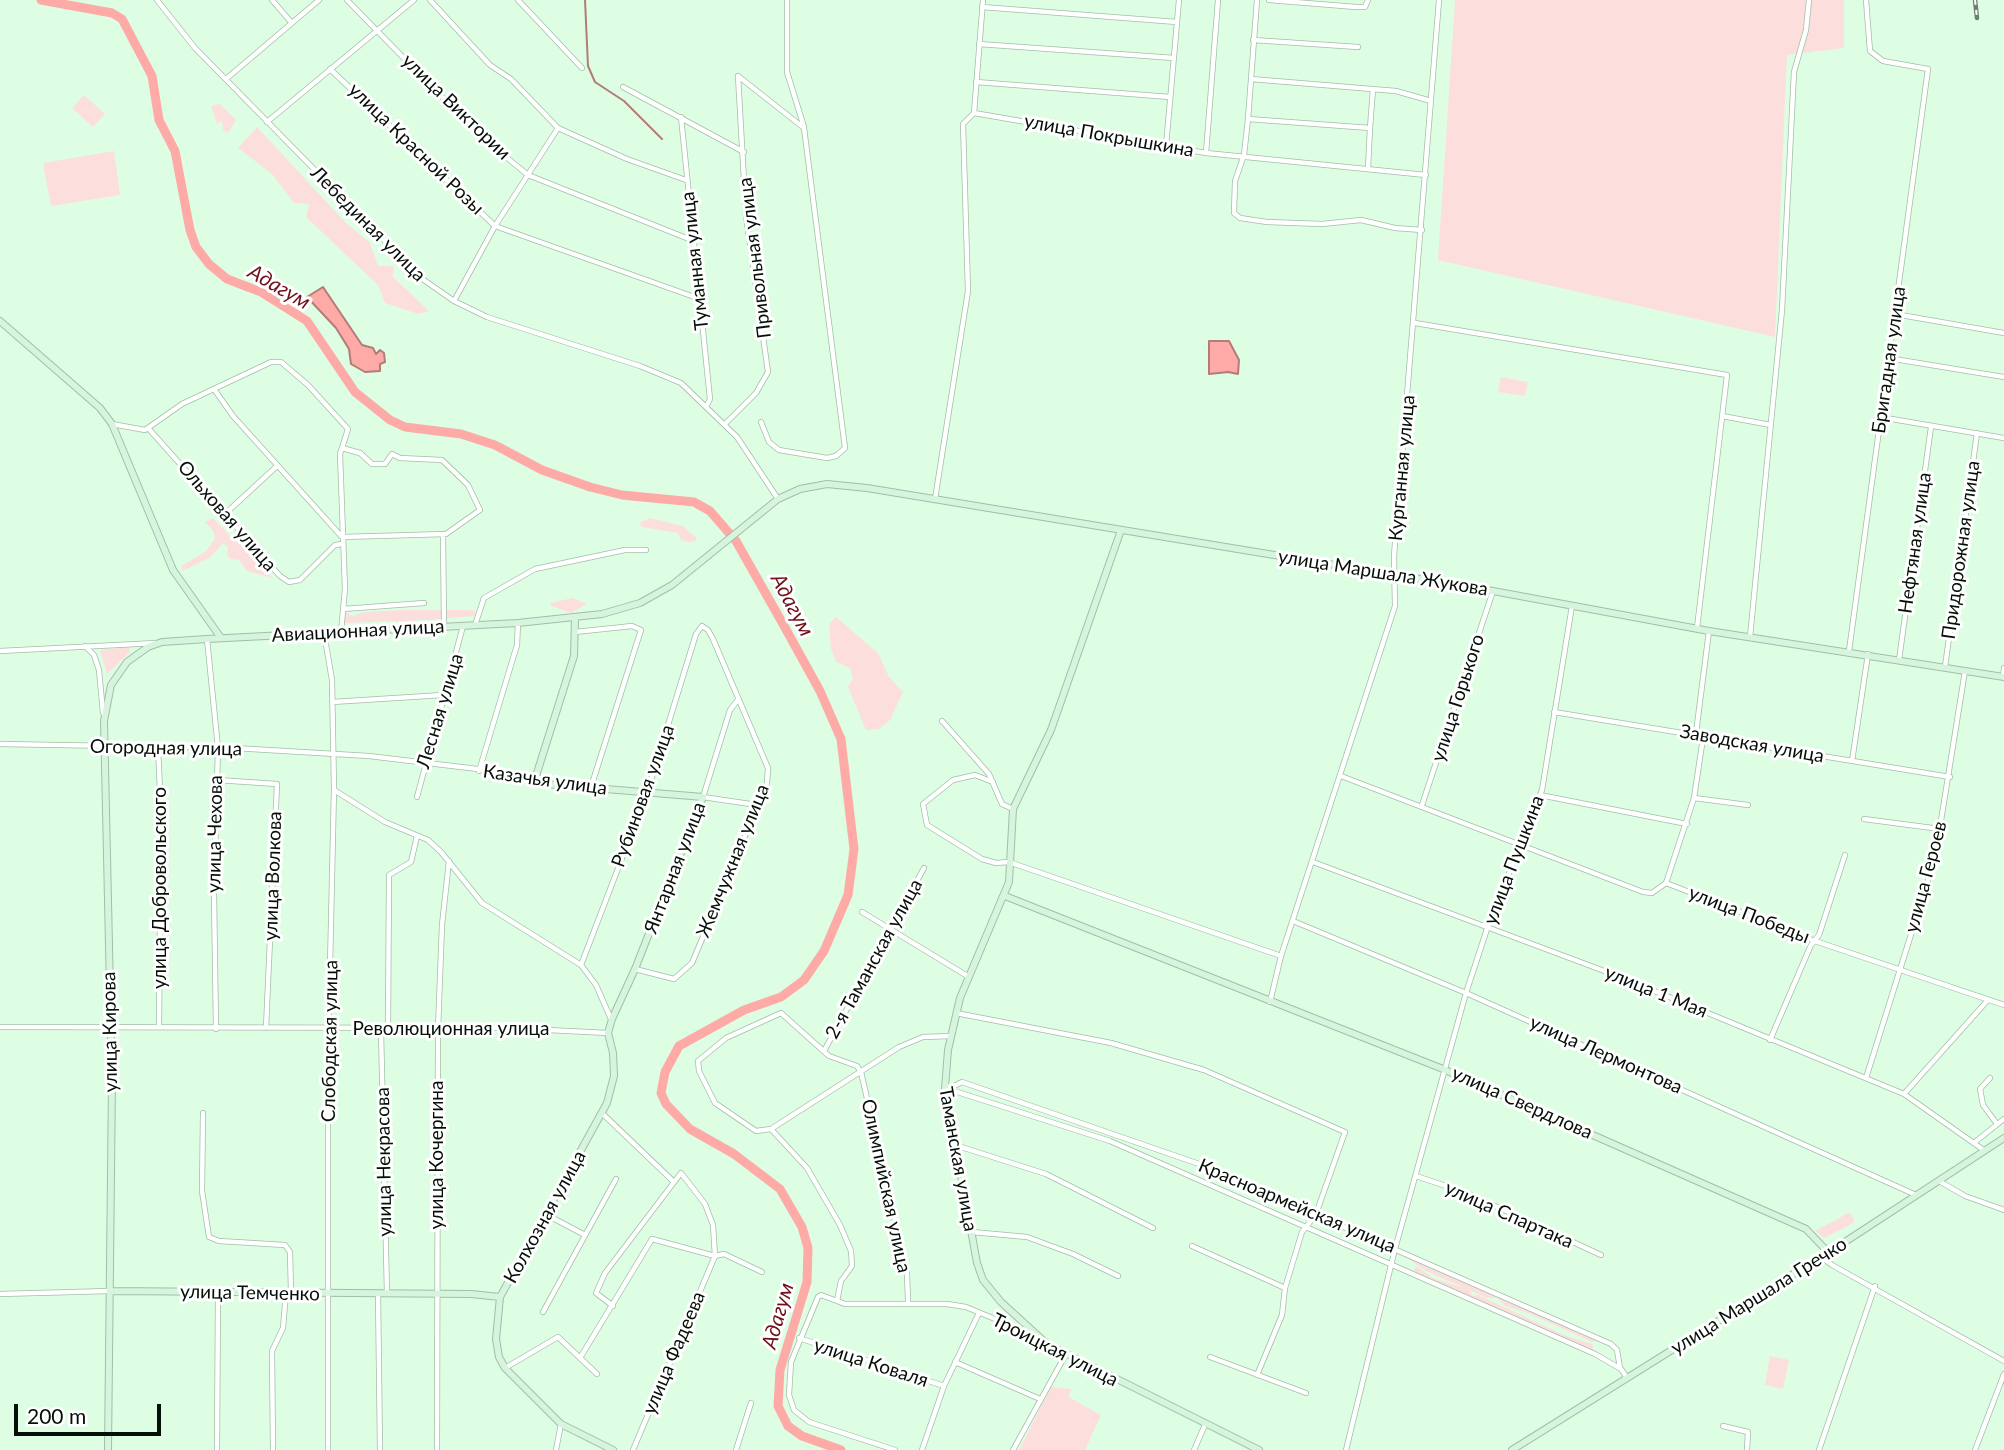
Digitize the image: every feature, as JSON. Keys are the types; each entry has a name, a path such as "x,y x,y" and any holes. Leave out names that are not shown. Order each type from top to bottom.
{"main road":[{"path":"0,321 100,408 112,424 173,570 221,638"},
{"name":"улица Маршала Жукова","path":"701,562 778,499 800,489 827,485 864,487 1493,591 1709,631 2003,677"},
{"name":"Таманская улица","path":"1036,1336 983,1280 971,1232 944,1072 956,1013 1005,896 1013,809 1051,730 1121,530"},
{"name":"Авиационная улица","path":"162,642 518,623 602,614 640,603 672,585 701,562"},
{"path":"536,776 574,656 575,618"},
{"name":"улица Кирова","path":"108,1450 111,1028 104,721 107,696 118,672 141,651 162,642"},
{"name":"Казачья улица","path":"536,776 545,784 703,797"},
{"name":"Янтарная улица","path":"608,1033 703,797"},
{"name":"улица Свердлова","path":"1005,896 1443,1069 1806,1229 1828,1252"},
{"name":"Колхозная улица","path":"505,1368 499,1357 496,1339 500,1297 602,1113 614,1076 613,1053 608,1033"},
{"name":"улица Маршала Гречко","path":"1512,1450 2004,1138"},
{"name":"улица Темченко","path":"110,1291 378,1293 500,1297"},
{"name":"Троицкая улица","path":"1036,1336 1066,1354 1259,1450"},
{"path":"505,1368 561,1424 613,1450"}],"street":[{"name":"Лебединая улица","path":"156,0 195,48 408,266 454,301 487,317 668,376 707,405 725,424 755,461 778,499"},
{"path":"272,0 291,22"},
{"path":"226,79 318,0"},
{"name":"улица Виктории","path":"347,0 480,135 528,175 694,241"},
{"path":"267,122 359,42 378,33 414,0"},
{"path":"430,0 490,65 511,79 558,128 627,159 686,180"},
{"path":"518,0 582,68"},
{"path":"761,422 769,442 779,450 827,458 836,456 845,448 804,128 787,72 787,0"},
{"path":"935,499 968,291 963,124 974,113 983,0"},
{"path":"1166,146 1179,0"},
{"path":"1206,153 1217,0"},
{"path":"1256,0 1244,155 1235,181 1232,209 1240,218 1313,224 1361,220 1395,228 1422,230"},
{"path":"1269,0 1365,7 1368,0"},
{"name":"Курганная улица","path":"1270,1002 1281,956 1395,606 1395,575 1439,0"},
{"path":"1750,637 1782,310 1794,72 1806,30 1809,0"},
{"name":"Бригадная улица","path":"1849,651 1928,69 1883,61 1870,51 1866,0"},
{"path":"982,7 1177,22"},
{"path":"1253,40 1358,47"},
{"path":"979,44 1174,58"},
{"name":"улица Красной Розы","path":"330,69 495,226 699,299"},
{"name":"Привольная улица","path":"725,424 756,393 768,372 746,216 738,76 804,128"},
{"path":"1251,79 1396,91 1431,102"},
{"path":"976,82 1170,97"},
{"path":"624,87 744,152"},
{"path":"1368,168 1373,89"},
{"name":"улица Покрышкина","path":"974,113 1206,153 1426,175"},
{"name":"Туманная улица","path":"681,117 710,399 707,405"},
{"path":"1248,119 1370,128"},
{"path":"454,301 495,226 558,128"},
{"path":"1895,314 2004,333"},
{"path":"1415,323 1727,375 1697,628"},
{"path":"1888,358 2004,377"},
{"path":"112,424 124,424 135,430 148,428 182,404 271,362 281,362 347,426 342,448 341,632"},
{"path":"214,389 233,416 342,537 443,534 480,510 468,485 442,460 400,458 392,454 385,464 372,464 360,453 342,448"},
{"path":"1722,416 1771,425"},
{"path":"1880,417 2004,438"},
{"name":"Нефтяная улица","path":"1899,660 1931,426"},
{"name":"Ольховая улица","path":"148,428 169,449 205,494 226,513 266,563 289,582 300,580 335,545 342,544"},
{"name":"Придорожная улица","path":"1945,667 1977,433"},
{"path":"226,513 277,466"},
{"path":"443,534 444,626"},
{"path":"475,625 484,598 535,569 625,550 646,550"},
{"name":"улица Горького","path":"1422,805 1493,591"},
{"path":"343,610 424,603"},
{"name":"улица Пушкина","path":"1346,1450 1395,1248 1443,1069 1487,929 1540,795 1572,606"},
{"path":"479,771 517,645 518,623"},
{"name":"Лесная улица","path":"417,797 424,764 460,645 463,625"},
{"path":"575,632 632,626 641,630 591,788"},
{"name":"Жемчужная улица","path":"635,969 674,979 692,963 766,783 768,768 737,701 713,639 702,626"},
{"name":"Рубиновая улица","path":"581,965 647,793 696,634 702,626"},
{"path":"1696,733 1709,631"},
{"name":"Слободская улица","path":"324,633 332,680 334,789 329,1030 328,1450"},
{"name":"улица Чехова","path":"207,639 218,748 214,894 216,1029"},
{"name":"Авиационная улица","path":"0,651 162,642"},
{"path":"84,646 92,651 99,670 104,721"},
{"path":"1852,761 1868,654"},
{"path":"2003,677 2004,668"},
{"name":"улица Героев","path":"1866,1078 1936,858 1965,671"},
{"path":"332,702 444,695"},
{"name":"Янтарная улица","path":"703,797 730,710 737,701"},
{"name":"Заводская улица","path":"1554,712 1696,733 1703,738 1950,777"},
{"path":"942,721 993,782 1002,804 1013,809"},
{"path":"1666,883 1694,798 1703,738"},
{"name":"Огородная улица","path":"0,744 218,748 332,754"},
{"name":"улица Добровольского","path":"158,748 161,812 159,1027"},
{"name":"Казачья улица","path":"332,754 536,776"},
{"path":"993,782 975,775 953,780 923,804 927,825 982,859 996,863 1009,862 1281,956"},
{"name":"улица Победы","path":"1341,776 1643,892 1652,893 1666,883 1815,941 2004,1005"},
{"name":"улица Волкова","path":"217,780 277,784 266,1028"},
{"path":"334,789 384,822 428,840 489,908 581,965 596,985 612,1019"},
{"path":"1540,795 1687,824"},
{"name":"Казачья улица","path":"703,797 757,804"},
{"path":"1694,798 1748,805"},
{"path":"1864,819 1940,829"},
{"name":"улица Некрасова","path":"387,1294 385,1029 389,875 411,862 417,835"},
{"path":"1770,1040 1815,941 1845,855"},
{"name":"улица Кочергина","path":"437,1450 438,1029 442,925 449,862"},
{"name":"улица 1 Мая","path":"1313,862 1623,978 1904,1094 1985,1151"},
{"name":"2-я Таманская улица","path":"824,1051 861,988 888,929 924,868"},
{"path":"862,912 969,977"},
{"name":"улица Лермонтова","path":"1293,921 1466,993 1916,1195"},
{"path":"1904,1094 1988,1000"},
{"path":"862,1072 858,1066 829,1056 781,1013 726,1038 698,1061 699,1071 715,1103 756,1131 771,1129 862,1072 899,1047 923,1037 951,1036"},
{"path":"956,1013 1111,1043 1204,1070 1345,1132 1316,1214 1302,1232 1285,1288 1282,1315 1257,1375"},
{"name":"Революционная улица","path":"0,1027 329,1030 508,1028 608,1033"},
{"name":"Олимпийская улица","path":"862,1072 907,1274 908,1301"},
{"path":"1990,1078 1980,1089 1983,1105 1997,1124"},
{"name":"Красноармейская улица","path":"948,1088 962,1083 1143,1143 1316,1214 1612,1344 1617,1350 1621,1369 1627,1378"},
{"name":"Красноармейская улица","path":"948,1088 1110,1141 1595,1354 1621,1369"},
{"path":"203,1113 202,1191 209,1237 219,1241 285,1245 289,1252 289,1293 283,1328 272,1351 273,1450"},
{"path":"602,1113 673,1181"},
{"path":"1975,1142 2004,1119"},
{"path":"771,1129 807,1168 830,1206 851,1251 852,1266 841,1281 837,1301"},
{"path":"956,1145 1046,1174 1153,1228"},
{"path":"613,1306 596,1293 604,1273 681,1173 705,1204 713,1225 716,1256"},
{"name":"улица Спартака","path":"1416,1176 1472,1195 1535,1227 1601,1255"},
{"path":"543,1312 616,1179"},
{"path":"1938,1181 1965,1196 2004,1210"},
{"path":"547,1215 585,1235"},
{"path":"971,1232 1027,1237 1073,1254 1118,1276"},
{"path":"580,1358 652,1239 716,1256 724,1254 762,1272"},
{"path":"1192,1246 1285,1288"},
{"name":"улица Свердлова","path":"1828,1252 1824,1259 1827,1262 1875,1286 2004,1361"},
{"name":"улица Фадеева","path":"634,1450 716,1256"},
{"path":"1819,1450 1875,1286"},
{"name":"улица Темченко","path":"0,1294 110,1291"},
{"path":"217,1450 218,1293"},
{"path":"378,1293 380,1450"},
{"name":"Троицкая улица","path":"895,1450 800,1417 789,1395 789,1379 799,1338 818,1297 821,1295 845,1304 908,1301 947,1304 979,1313 1036,1336"},
{"path":"922,1450 943,1387 979,1313"},
{"path":"505,1368 558,1337 597,1374"},
{"name":"улица Коваля","path":"799,1338 943,1387"},
{"path":"1013,1450 1066,1354"},
{"path":"1210,1357 1306,1393"},
{"name":"улица Коваля","path":"955,1362 1041,1399"},
{"path":"1975,1450 2004,1374"},
{"path":"736,1450 751,1403"},
{"path":"556,1450 561,1424"},
{"path":"1194,1450 1205,1425"},
{"path":"1723,1426 1748,1432 1747,1450"}],"shaded area":[{"path":"1455,0 1844,0 1844,48 1787,55 1775,337 1438,260"},
{"path":"84,95 105,114 93,127 72,108"},
{"path":"220,104 236,120 228,133 223,130 222,121 217,124 211,106"},
{"path":"257,127 345,222 370,243 378,266 394,266 393,277 429,311 418,314 385,303 378,285 306,217 309,204 294,203 272,174 238,148"},
{"path":"114,151 120,195 51,206 43,163"},
{"path":"323,287 362,345 373,348 376,354 380,350 384,353 385,362 380,364 380,371 365,372 351,364 349,349 336,328 307,297"},
{"path":"1209,341 1229,341 1239,360 1238,374 1209,374"},
{"path":"1501,377 1528,382 1525,396 1498,392"},
{"path":"213,518 234,540 241,541 248,548 272,578 247,571 239,560 227,556 228,547 223,543 211,557 183,571 181,566 205,552 215,539 214,532 205,522"},
{"path":"650,518 682,526 696,537 696,541 681,540 678,533 642,527 639,523"},
{"path":"572,598 587,604 571,613 551,606 551,603"},
{"path":"473,610 476,613 474,616 430,620 343,623 345,612 353,616 363,612"},
{"path":"836,617 878,653 889,677 903,692 890,720 879,729 866,730 848,687 853,678 850,668 836,662 831,649 829,624"},
{"path":"130,648 129,653 107,674 100,650"},
{"path":"1850,1212 1855,1222 1824,1238 1815,1231"},
{"path":"1404,1256 1598,1341 1592,1342 1528,1313 1505,1306 1497,1298 1487,1298 1426,1271"},
{"path":"1416,1266 1433,1278 1470,1290 1472,1296 1478,1295 1564,1335 1592,1344 1594,1351 1413,1272"},
{"path":"1770,1356 1789,1360 1783,1389 1765,1385"},
{"path":"1051,1387 1072,1389 1068,1397 1101,1415 1085,1450 1019,1450"}],"waterway":[{"name":"Адагум","path":"41,0 112,13 122,19 152,76 159,120 175,151 190,230 196,247 209,264 227,279 261,292 307,321 355,392 390,420 405,427 461,434 495,445 542,470 590,487 622,495 694,502 710,511 736,541 820,691 841,739 854,849 848,895 824,951 804,980 781,997 744,1010 679,1046 665,1072 661,1093 666,1104 690,1129 734,1154 780,1189 802,1227 808,1248 807,1282 780,1370 778,1406 788,1426 802,1436 841,1450"},
{"path":"585,0 588,66 595,82 624,101 662,139"}],"railway":[{"path":"1975,0 1977,18"}]}
